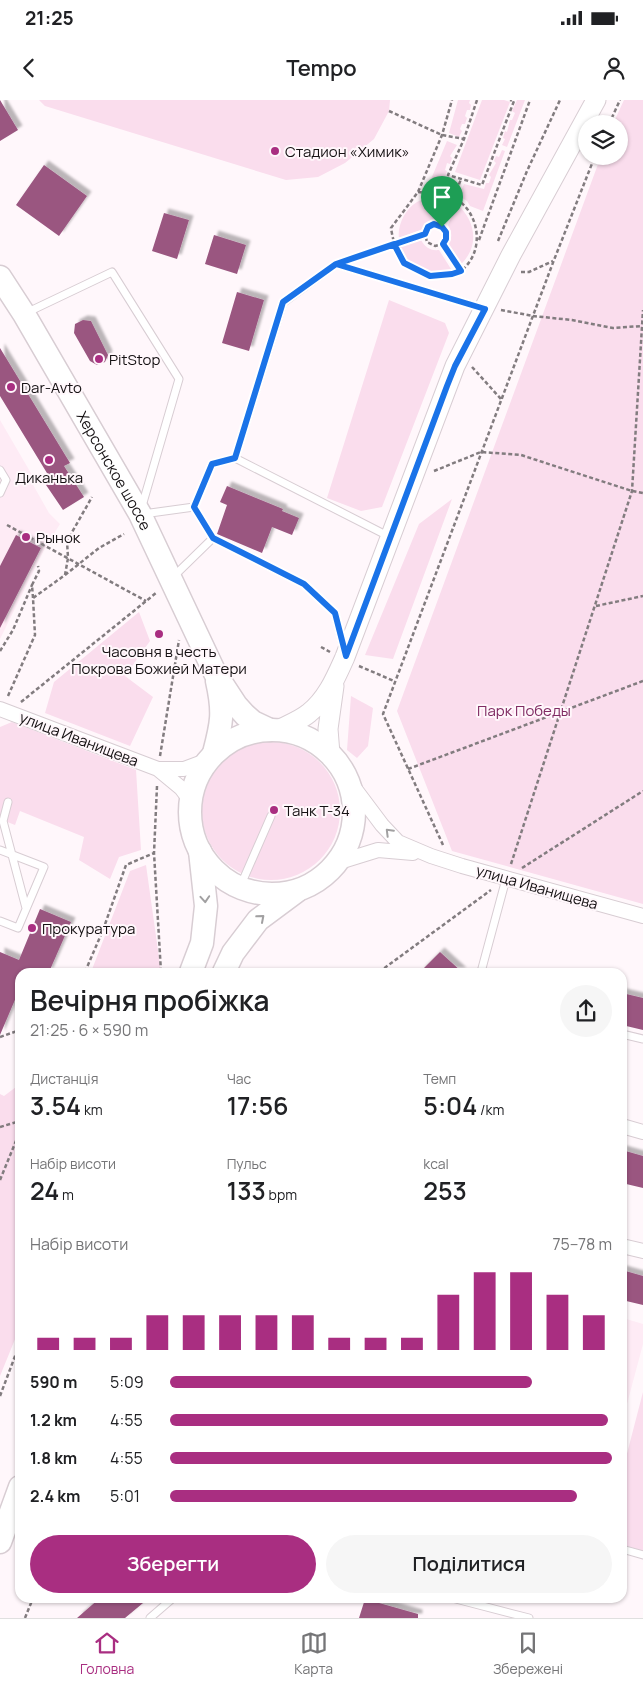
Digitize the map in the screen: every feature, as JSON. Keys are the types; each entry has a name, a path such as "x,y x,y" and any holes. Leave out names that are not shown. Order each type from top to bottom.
{"highway":[{"name":"Херсонское шоссе","path":"0,277 24,314 140,514 215,673 236,705 245,715 253,722 274,730"},
{"name":"Херсонское шоссе","path":"211,756 222,721 221,701 215,673"},
{"path":"192,968 202,942 206,906 199,850 192,830 190,808 192,791 199,774 211,756 226,743 240,736 274,730 297,734 315,742 330,754 346,777 353,798 354,821 348,843 336,863 326,874 300,889 258,920 233,953 226,968"},
{"path":"199,850 210,866 224,878 240,887 260,893 280,894 300,889"},
{"path":"0,1542 15,1502"}],"main road":[{"path":"274,730 308,714 322,701 350,660 390,537 452,373 489,308 511,256 596,100"},
{"path":"330,754 328,729 335,680"}],"street":[{"name":"улица Иванищева","path":"3,711 158,769 181,788 187,796 190,808"},
{"name":"улица Иванищева","path":"158,769 184,769 211,756"},
{"name":"улица Иванищева","path":"346,777 382,825 398,842 431,856 462,866 643,916"},
{"name":"улица Иванищева","path":"336,863 378,850 431,856"},
{"path":"627,1127 643,1132"},
{"path":"627,1247 643,1251"}],"lane":[{"path":"235,458 283,302 336,264 489,308"},
{"path":"24,314 112,272 179,379 140,514 194,507"},
{"path":"194,507 212,464 235,458 390,537"},
{"path":"0,470 6,480 0,492"},
{"path":"194,507 213,538 304,584 335,613 350,660"},
{"path":"170,580 213,538"},
{"path":"8,802 3,821 27,909"},
{"path":"240,887 271,816"},
{"path":"0,850 44,867 18,928 0,921"},
{"path":"481,968 506,879"},
{"path":"627,1035 643,1039"},
{"path":"627,1550 643,1555"},
{"path":"150,1618 167,1603"},
{"path":"471,1603 529,1618"}],"path":[{"path":"452,100 442,135 418,192 391,228 394,244 404,263 430,276 452,274 461,271 469,262 530,100"},
{"path":"477,100 464,139 448,175 482,186 514,101 510,100"},
{"path":"496,244 560,100"},
{"path":"613,115 620,100"},
{"path":"388,111 442,135 464,139"},
{"path":"462,866 442,844 383,714 591,165"},
{"path":"442,227 461,179"},
{"path":"418,192 454,197 466,206 475,222 478,241"},
{"path":"434,224 442,227 446,232 446,239 443,244 435,246 427,242 425,234 428,227 434,224"},
{"path":"336,264 425,234"},
{"path":"443,244 461,271"},
{"path":"514,272 529,272 554,260"},
{"path":"489,308 614,328 642,326"},
{"path":"506,879 632,491 643,310"},
{"path":"470,365 501,399"},
{"path":"432,464 429,473 481,452 521,455 643,493"},
{"path":"65,574 68,558 66,541 92,496"},
{"path":"7,525 146,601"},
{"path":"33,598 99,548 124,534"},
{"path":"0,651 13,630 39,571 38,566"},
{"path":"3,711 146,601 170,580"},
{"path":"3,711 35,635 32,585"},
{"path":"596,606 643,596"},
{"path":"350,660 394,681"},
{"path":"407,769 643,681"},
{"path":"385,968 506,879 643,790"},
{"path":"87,968 103,930 126,864 154,853"},
{"path":"0,1037 15,1032"},
{"path":"0,1127 15,1122"},
{"path":"0,1180 15,1143"},
{"path":"0,1396 15,1356"},
{"path":"25,1618 31,1603"}],"shaded area":[{"name":"Рынок","path":"0,420 32,475 32,483 49,513 60,524 44,550 0,639"},
{"path":"627,1319 643,1324 643,1344 627,1404"}],"green space":[{"name":"Стадион «Химик»","path":"39,100 390,100 389,111 374,139 345,163 318,177 286,180 45,106"},
{"path":"458,100 470,100 469,103 471,105 470,110 467,110 465,116 467,118 465,124 462,124 460,129 462,131 459,137 449,133"},
{"path":"482,100 504,100 510,102 480,180 455,172"},
{"path":"517,100 525,100 507,147 502,145 505,139 503,138 515,113 512,111"},
{"name":"Парк Победы","path":"624,100 643,100 643,904 452,851 397,711 598,165 628,165 628,115 617,115"},
{"path":"447,141 457,145 450,156 452,158 450,164 447,163 445,170 447,171 445,177 456,181 451,193 444,189 431,190 429,184"},
{"path":"502,150 505,151 483,211 470,206 467,201 459,196 464,184 484,189 486,183 489,183 491,177 489,175 496,163 494,161 496,156 499,157"},
{"path":"429,197 440,197 449,200 440,221 427,222 423,229 399,238 399,228 406,213 417,202"},
{"path":"457,204 468,218 473,234 471,250 460,265 447,245 451,235 448,225"},
{"path":"421,240 428,248 439,250 451,269 435,272 428,271 415,266 409,261 400,247"},
{"path":"389,300 445,323 449,333 382,507 361,511 327,498"},
{"path":"452,499 393,659 365,655 419,524"},
{"path":"139,612 150,641 125,676 153,697 130,746 45,713 54,682"},
{"path":"351,696 373,708 368,746 357,758 347,750"},
{"path":"12,722 136,770 141,850 119,857 110,879 79,860 84,837 20,811 15,825 0,819 0,727"},
{"path":"271,742 285,743 298,747 310,753 320,762 329,772 335,784 339,797 339,825 335,838 329,850 320,860 310,869 298,875 285,879 271,880 257,879 244,875 232,869 222,860 213,850 207,838 203,825 202,811 203,797 207,784 213,772 222,762 232,753 244,747 257,743"},
{"path":"146,865 160,968 93,968 130,871"},
{"path":"15,1088 15,1339 0,1376 0,1094 4,1096"},
{"path":"643,1392 643,1551 627,1546 627,1454"}],"building":[{"path":"0,100 18,130 0,141"},
{"path":"44,165 87,196 59,236 16,205"},
{"path":"164,213 189,220 177,259 152,251"},
{"path":"214,235 246,245 237,274 205,264"},
{"path":"237,292 264,300 249,351 222,343"},
{"path":"83,320 91,321 108,355 105,362 97,365 90,361 74,333 75,324"},
{"path":"0,348 70,463 64,466 84,497 63,510 44,482 50,478 0,396"},
{"path":"227,486 283,509 282,511 299,518 292,535 272,527 262,553 217,534 227,505 220,502"},
{"path":"16,535 41,548 0,628 0,566"},
{"path":"40,909 71,922 51,968 15,968 15,1000 0,1035 0,952 19,960"},
{"path":"440,952 458,968 424,968"},
{"path":"627,994 643,998 643,1030 627,1026"},
{"path":"627,1151 643,1156 643,1188 627,1184"},
{"path":"627,1271 643,1276 643,1305 627,1301"},
{"path":"94,1603 143,1603 125,1618 77,1618"},
{"path":"364,1603 379,1603 418,1614 418,1618 359,1618"}],"place":[{"name":"Стадион «Химик»","path":"275,151"},
{"name":"PitStop","path":"99,359"},
{"name":"Dar-Avto","path":"11,387"},
{"name":"Диканька","path":"49,460"},
{"name":"Рынок","path":"26,537"},
{"name":"Часовня в честь Покрова Божией Матери","path":"159,634"},
{"name":"Танк Т-34","path":"274,810"},
{"name":"Прокуратура","path":"32,928"}],"route":[{"path":"442,227 434,224 428,227 425,234 394,244 336,264 283,302 235,458 212,464 194,507 213,538 304,584 335,613 346,656 455,366 485,309 336,264 394,244 404,263 430,276 452,274 461,271 443,244 446,239 446,232 442,227"}]}
